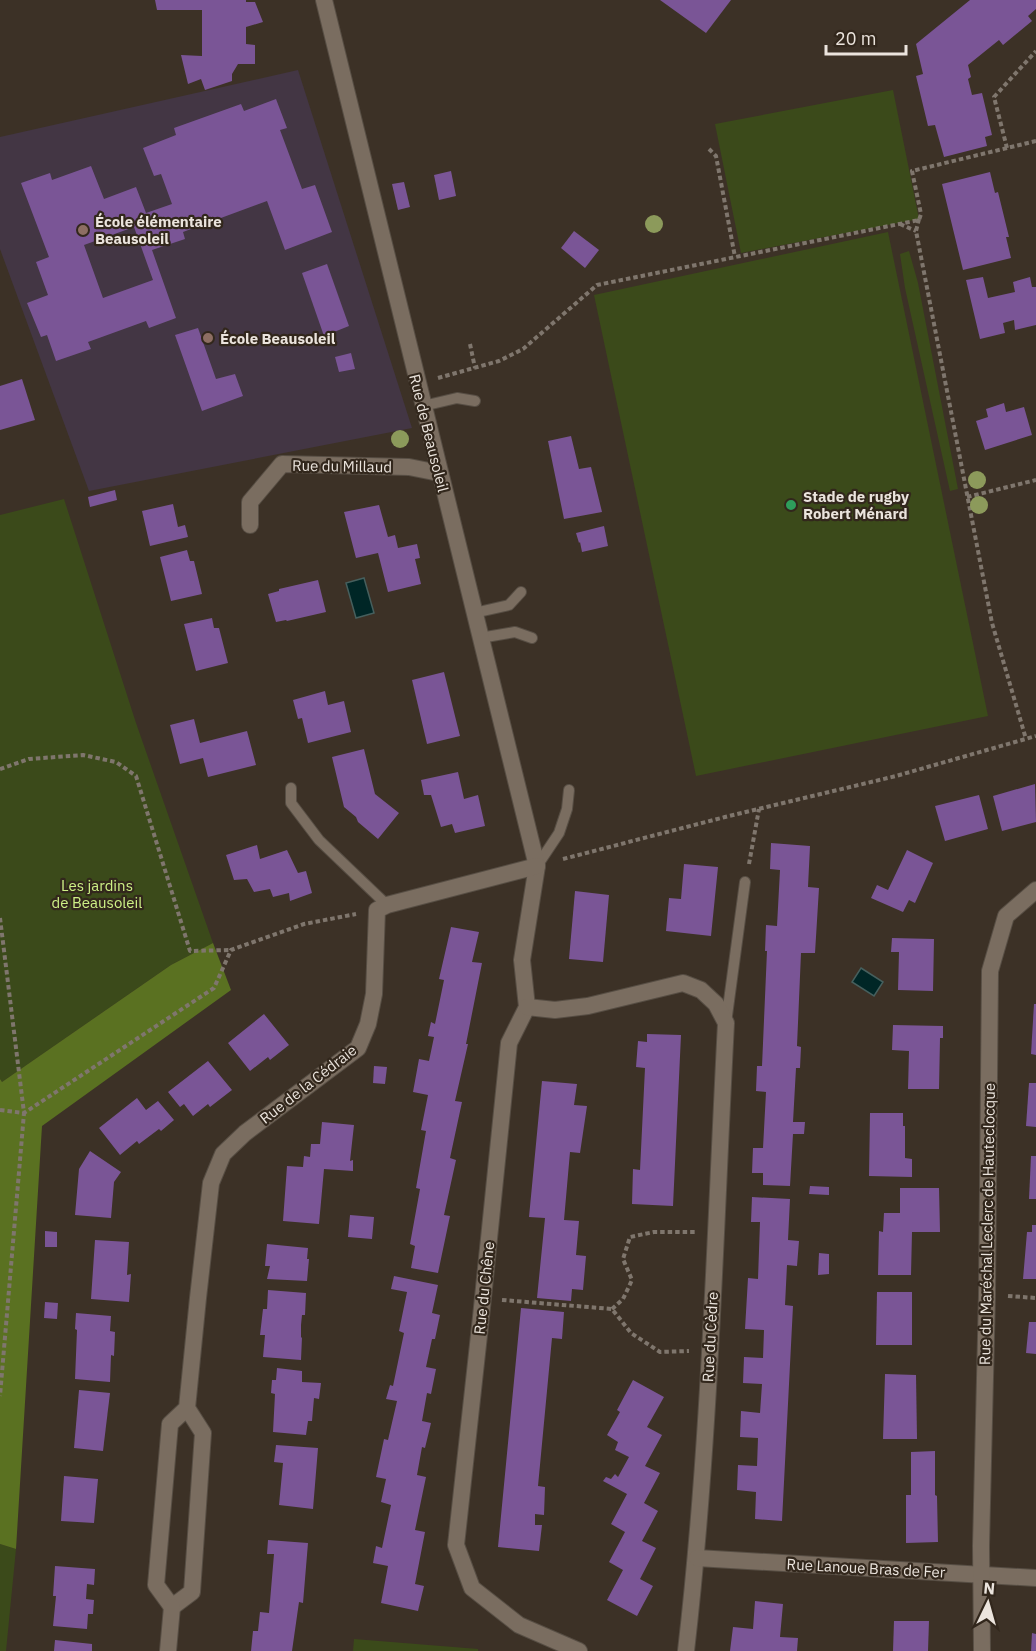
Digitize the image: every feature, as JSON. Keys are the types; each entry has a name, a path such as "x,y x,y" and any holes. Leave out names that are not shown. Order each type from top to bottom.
{"street":[{"name":"Rue de Beausoleil","path":"324,0 537,866"},
{"name":"Rue du Millaud","path":"250,525 250,502 282,464 408,467 439,473"},
{"path":"382,908 537,866 522,960 527,1007 555,1010 588,1006 683,983 701,990 716,1004 726,1023"},
{"name":"Rue du Maréchal Leclerc de Hauteclocque","path":"982,1651 981,1546 987,1294 990,971 1006,916 1036,890"},
{"name":"Rue de la Cédraie","path":"187,1408 211,1182 223,1154 245,1133 358,1048 368,1024 374,994 382,908"},
{"name":"Rue du Chêne","path":"527,1007 508,1043 456,1545 472,1588 519,1625 579,1651"},
{"name":"Rue du Cèdre","path":"686,1651 697,1558 726,1023"},
{"path":"168,1651 172,1607 156,1585 170,1424 187,1408 203,1433 193,1581 192,1592 172,1607"},
{"name":"Rue Lanoue Bras de Fer","path":"697,1558 1036,1578"}],"lane":[{"path":"423,406 458,398 475,401"},
{"path":"474,613 509,605 521,592"},
{"path":"480,638 515,632 532,638"},
{"path":"291,788 291,803 319,840 382,908"},
{"path":"537,866 559,833 567,809 569,790"},
{"name":"Rue du Cèdre","path":"726,1023 745,882"}],"path":[{"path":"1007,148 994,97 1036,51"},
{"path":"418,385 499,361 523,349 597,285 919,220 921,214 912,171 1036,141"},
{"path":"709,149 716,156 735,258"},
{"path":"920,219 916,231 992,623 1026,739"},
{"path":"900,224 916,231"},
{"path":"470,344 475,368"},
{"path":"967,497 1036,480"},
{"path":"537,866 896,776 1036,736"},
{"path":"0,769 29,759 83,755 116,762 136,776 190,951 231,950 304,924 382,908"},
{"path":"745,882 759,809"},
{"path":"0,918 24,1113 0,1396"},
{"path":"0,1110 24,1113 214,988 231,950"},
{"path":"483,1298 612,1309 624,1299 632,1280 623,1258 630,1237 654,1232 715,1232"},
{"path":"987,1294 1036,1298"},
{"path":"612,1309 631,1333 660,1352 709,1350"}],"shaded area":[{"name":"École Beausoleil","path":"298,70 412,428 89,491 0,249 0,137"}],"green space":[{"path":"893,90 919,219 741,253 715,124"},
{"name":"Stade de rugby Robert Ménard","path":"888,232 988,716 696,776 594,295"},
{"path":"909,251 918,283 958,489 950,491 905,288 900,254"},
{"name":"Les jardins de Beausoleil","path":"64,499 136,723 213,943 171,965 2,1082 0,1079 0,515"},
{"path":"213,943 231,990 42,1126 16,1549 0,1544 0,1079 2,1082 171,965"},
{"path":"0,1544 16,1549 6,1651 0,1651"},
{"path":"354,1639 478,1649 478,1651 353,1651"}],"water":[{"path":"364,578 374,613 356,618 346,583"},
{"path":"861,968 883,982 874,996 852,982"}],"building":[{"path":"155,0 246,0 246,2 255,2 263,22 246,27 246,44 255,45 255,64 238,64 232,74 232,81 205,90 201,79 188,84 181,55 202,56 202,10 157,10"},
{"path":"660,0 731,0 706,33"},
{"path":"970,0 1036,0 1036,9 1028,16 1032,21 1003,45 999,40 968,65 971,77 968,79 972,95 982,93 992,135 985,137 987,146 944,157 935,125 928,126 916,76 923,74 916,44"},
{"name":"École élémentaire Beausoleil","path":"276,99 287,128 280,130 302,189 315,185 332,232 285,250 267,201 183,232 185,239 152,250 176,318 149,328 146,321 88,342 91,349 56,361 47,335 41,337 27,303 48,295 36,262 49,257 21,183 50,173 52,180 91,166 104,199 136,187 146,213 172,204 161,174 154,176 143,148 176,135 174,128 241,104 244,111","holes":["134,227 153,280 103,298 84,245"]},
{"path":"451,171 456,196 439,200 434,175"},
{"path":"990,172 995,193 998,192 1009,237 1006,237 1011,258 963,270 942,184"},
{"path":"404,182 410,207 398,210 392,184"},
{"path":"574,231 599,250 585,268 561,248"},
{"path":"327,264 349,326 324,336 302,273"},
{"path":"983,277 988,298 1015,292 1013,282 1030,277 1032,287 1036,287 1036,325 1015,330 1014,320 1003,323 1005,333 980,339 966,280"},
{"path":"198,328 216,379 235,374 243,396 202,411 175,335"},
{"path":"351,353 355,369 339,372 335,357"},
{"path":"22,379 35,420 0,430 0,386"},
{"path":"1004,403 1006,412 1024,407 1032,435 985,450 976,421 988,417 986,409"},
{"path":"571,436 579,469 591,467 602,512 564,519 548,441"},
{"path":"115,490 117,500 90,507 88,497"},
{"path":"173,504 178,527 185,525 188,537 150,546 142,511"},
{"path":"379,505 388,537 395,535 398,548 417,544 420,558 415,559 421,584 388,592 378,553 356,558 344,512"},
{"path":"604,526 608,546 582,552 576,533"},
{"path":"187,550 190,561 194,561 202,594 171,601 160,557"},
{"path":"318,580 326,612 276,622 268,594 279,591 279,589"},
{"path":"212,618 214,628 219,628 228,663 196,671 184,624"},
{"path":"444,672 460,736 427,744 412,680"},
{"path":"325,691 328,705 344,701 351,732 308,743 302,718 298,719 293,700"},
{"path":"194,719 200,743 247,731 256,765 208,777 203,758 180,764 170,725"},
{"path":"364,749 375,794 399,813 378,839 344,807 332,757"},
{"path":"458,772 464,799 478,795 485,826 455,833 452,824 441,827 431,795 424,795 421,780"},
{"path":"1035,784 1036,822 1002,831 993,796"},
{"path":"979,795 988,829 945,841 935,806"},
{"path":"771,843 810,846 808,887 819,888 815,953 801,953 797,1046 801,1047 800,1068 796,1068 793,1122 805,1122 804,1134 793,1134 790,1186 763,1185 763,1173 752,1173 753,1148 763,1148 766,1092 756,1091 757,1066 762,1066 766,925 777,926 780,870 770,869"},
{"path":"257,845 260,859 287,850 298,873 306,871 312,893 290,901 289,893 273,897 270,889 254,892 247,879 234,880 226,855"},
{"path":"907,850 933,863 915,903 909,900 903,912 871,898 877,885 888,890"},
{"path":"684,864 718,867 711,936 666,931 669,898 681,899"},
{"path":"575,891 609,895 603,962 569,959"},
{"path":"451,927 479,932 472,962 482,963 466,1044 468,1044 455,1101 462,1102 450,1158 456,1160 444,1215 450,1216 438,1273 411,1268 415,1246 410,1244 420,1189 416,1188 426,1131 421,1130 428,1095 413,1092 419,1059 429,1061 434,1037 428,1036 431,1022 435,1024 444,980 439,979"},
{"path":"892,938 934,939 933,991 898,990 899,952 891,952"},
{"path":"1034,1004 1036,1004 1036,1055 1031,1054"},
{"path":"264,1014 289,1045 270,1060 268,1057 250,1071 228,1043"},
{"path":"893,1025 943,1026 943,1038 940,1038 939,1089 908,1089 909,1051 892,1050"},
{"path":"647,1034 681,1035 673,1206 632,1204 633,1169 640,1170 645,1068 636,1067 638,1041 647,1042"},
{"path":"208,1061 232,1090 210,1107 208,1104 193,1116 184,1104 180,1107 168,1092"},
{"path":"374,1066 387,1067 385,1084 373,1083"},
{"path":"542,1081 577,1084 574,1105 587,1106 580,1153 570,1152 564,1220 579,1221 576,1255 586,1256 583,1290 572,1289 571,1301 537,1298 545,1218 529,1217"},
{"path":"1029,1083 1036,1083 1036,1127 1026,1126"},
{"path":"137,1098 146,1110 158,1101 174,1120 139,1144 137,1141 120,1155 99,1128"},
{"path":"870,1113 903,1113 905,1158 912,1159 912,1177 869,1176"},
{"path":"322,1122 354,1125 350,1161 353,1160 353,1171 324,1169 319,1224 283,1221 287,1166 303,1167 304,1156 310,1157 311,1144 320,1144"},
{"path":"90,1151 121,1172 114,1182 111,1218 75,1215 79,1169"},
{"path":"1031,1156 1036,1156 1036,1199 1029,1199"},
{"path":"810,1186 829,1187 829,1195 809,1194"},
{"path":"900,1188 939,1188 940,1232 912,1232 911,1275 878,1275 879,1231 883,1232 884,1213 900,1213"},
{"path":"752,1197 790,1199 788,1240 799,1241 797,1266 787,1265 785,1305 793,1306 782,1521 755,1519 756,1492 737,1490 738,1465 757,1466 758,1438 740,1437 741,1411 760,1413 762,1384 743,1383 744,1357 763,1358 764,1330 745,1329 748,1278 758,1279 760,1222 751,1222"},
{"path":"350,1215 374,1217 372,1239 348,1237"},
{"path":"1032,1225 1036,1225 1036,1279 1023,1279 1027,1232 1032,1232"},
{"path":"45,1231 57,1232 57,1247 45,1247"},
{"path":"95,1240 129,1242 127,1275 131,1274 129,1302 91,1299"},
{"path":"267,1244 308,1248 307,1281 267,1279 270,1266 265,1266"},
{"path":"819,1253 829,1254 829,1274 818,1275"},
{"path":"394,1276 438,1285 432,1313 440,1315 426,1367 436,1369 431,1394 427,1393 422,1421 431,1423 425,1448 422,1447 417,1475 426,1477 415,1530 425,1532 415,1584 424,1586 418,1611 381,1603 388,1566 373,1563 376,1546 382,1548 391,1505 381,1502 386,1479 376,1477 384,1439 388,1440 397,1401 386,1399 390,1385 393,1386 404,1333 399,1331 407,1292 391,1289"},
{"path":"268,1290 306,1293 305,1315 302,1315 301,1325 301,1360 263,1357 265,1335 260,1335 263,1309 267,1309"},
{"path":"877,1292 912,1292 912,1345 876,1345"},
{"path":"45,1302 58,1303 57,1319 44,1318"},
{"path":"521,1308 564,1312 562,1339 552,1338 538,1486 545,1487 544,1515 535,1514 535,1525 542,1525 539,1551 498,1547"},
{"path":"76,1313 111,1316 110,1331 115,1332 110,1382 75,1379"},
{"path":"1029,1322 1036,1322 1036,1354 1026,1353"},
{"path":"277,1368 302,1371 302,1382 321,1383 319,1399 314,1398 312,1421 308,1421 306,1435 273,1432 275,1394 271,1393 272,1380 276,1380"},
{"path":"885,1374 916,1375 917,1439 883,1439"},
{"path":"633,1380 664,1397 647,1427 662,1435 645,1466 660,1473 644,1503 658,1511 642,1541 656,1548 640,1579 653,1586 637,1616 607,1600 623,1570 609,1562 625,1532 611,1524 627,1494 603,1481 606,1477 611,1479 615,1474 618,1477 629,1457 615,1450 618,1442 607,1435 620,1412 617,1410"},
{"path":"79,1390 110,1393 103,1451 74,1448"},
{"path":"276,1445 318,1448 313,1509 279,1505 283,1463 274,1462"},
{"path":"935,1451 938,1542 906,1543 906,1495 911,1495 911,1452"},
{"path":"64,1476 98,1479 94,1523 61,1521"},
{"path":"268,1540 308,1543 303,1603 299,1602 292,1651 251,1651 253,1631 258,1631 260,1612 269,1613 274,1554 267,1554"},
{"path":"55,1566 95,1569 94,1585 87,1584 86,1599 94,1600 93,1614 88,1614 87,1629 53,1626 56,1596 53,1596"},
{"path":"755,1601 783,1604 780,1637 798,1638 797,1651 730,1651 733,1627 753,1629"},
{"path":"894,1621 929,1621 928,1651 893,1651"},
{"path":"1032,1633 1036,1634 1036,1651 1031,1651"},
{"path":"55,1640 92,1644 92,1651 54,1651"}],"place":[{"name":"École élémentaire Beausoleil","path":"83,230"},
{"name":"École Beausoleil","path":"208,338"},
{"name":"Stade de rugby Robert Ménard","path":"791,505"}]}
